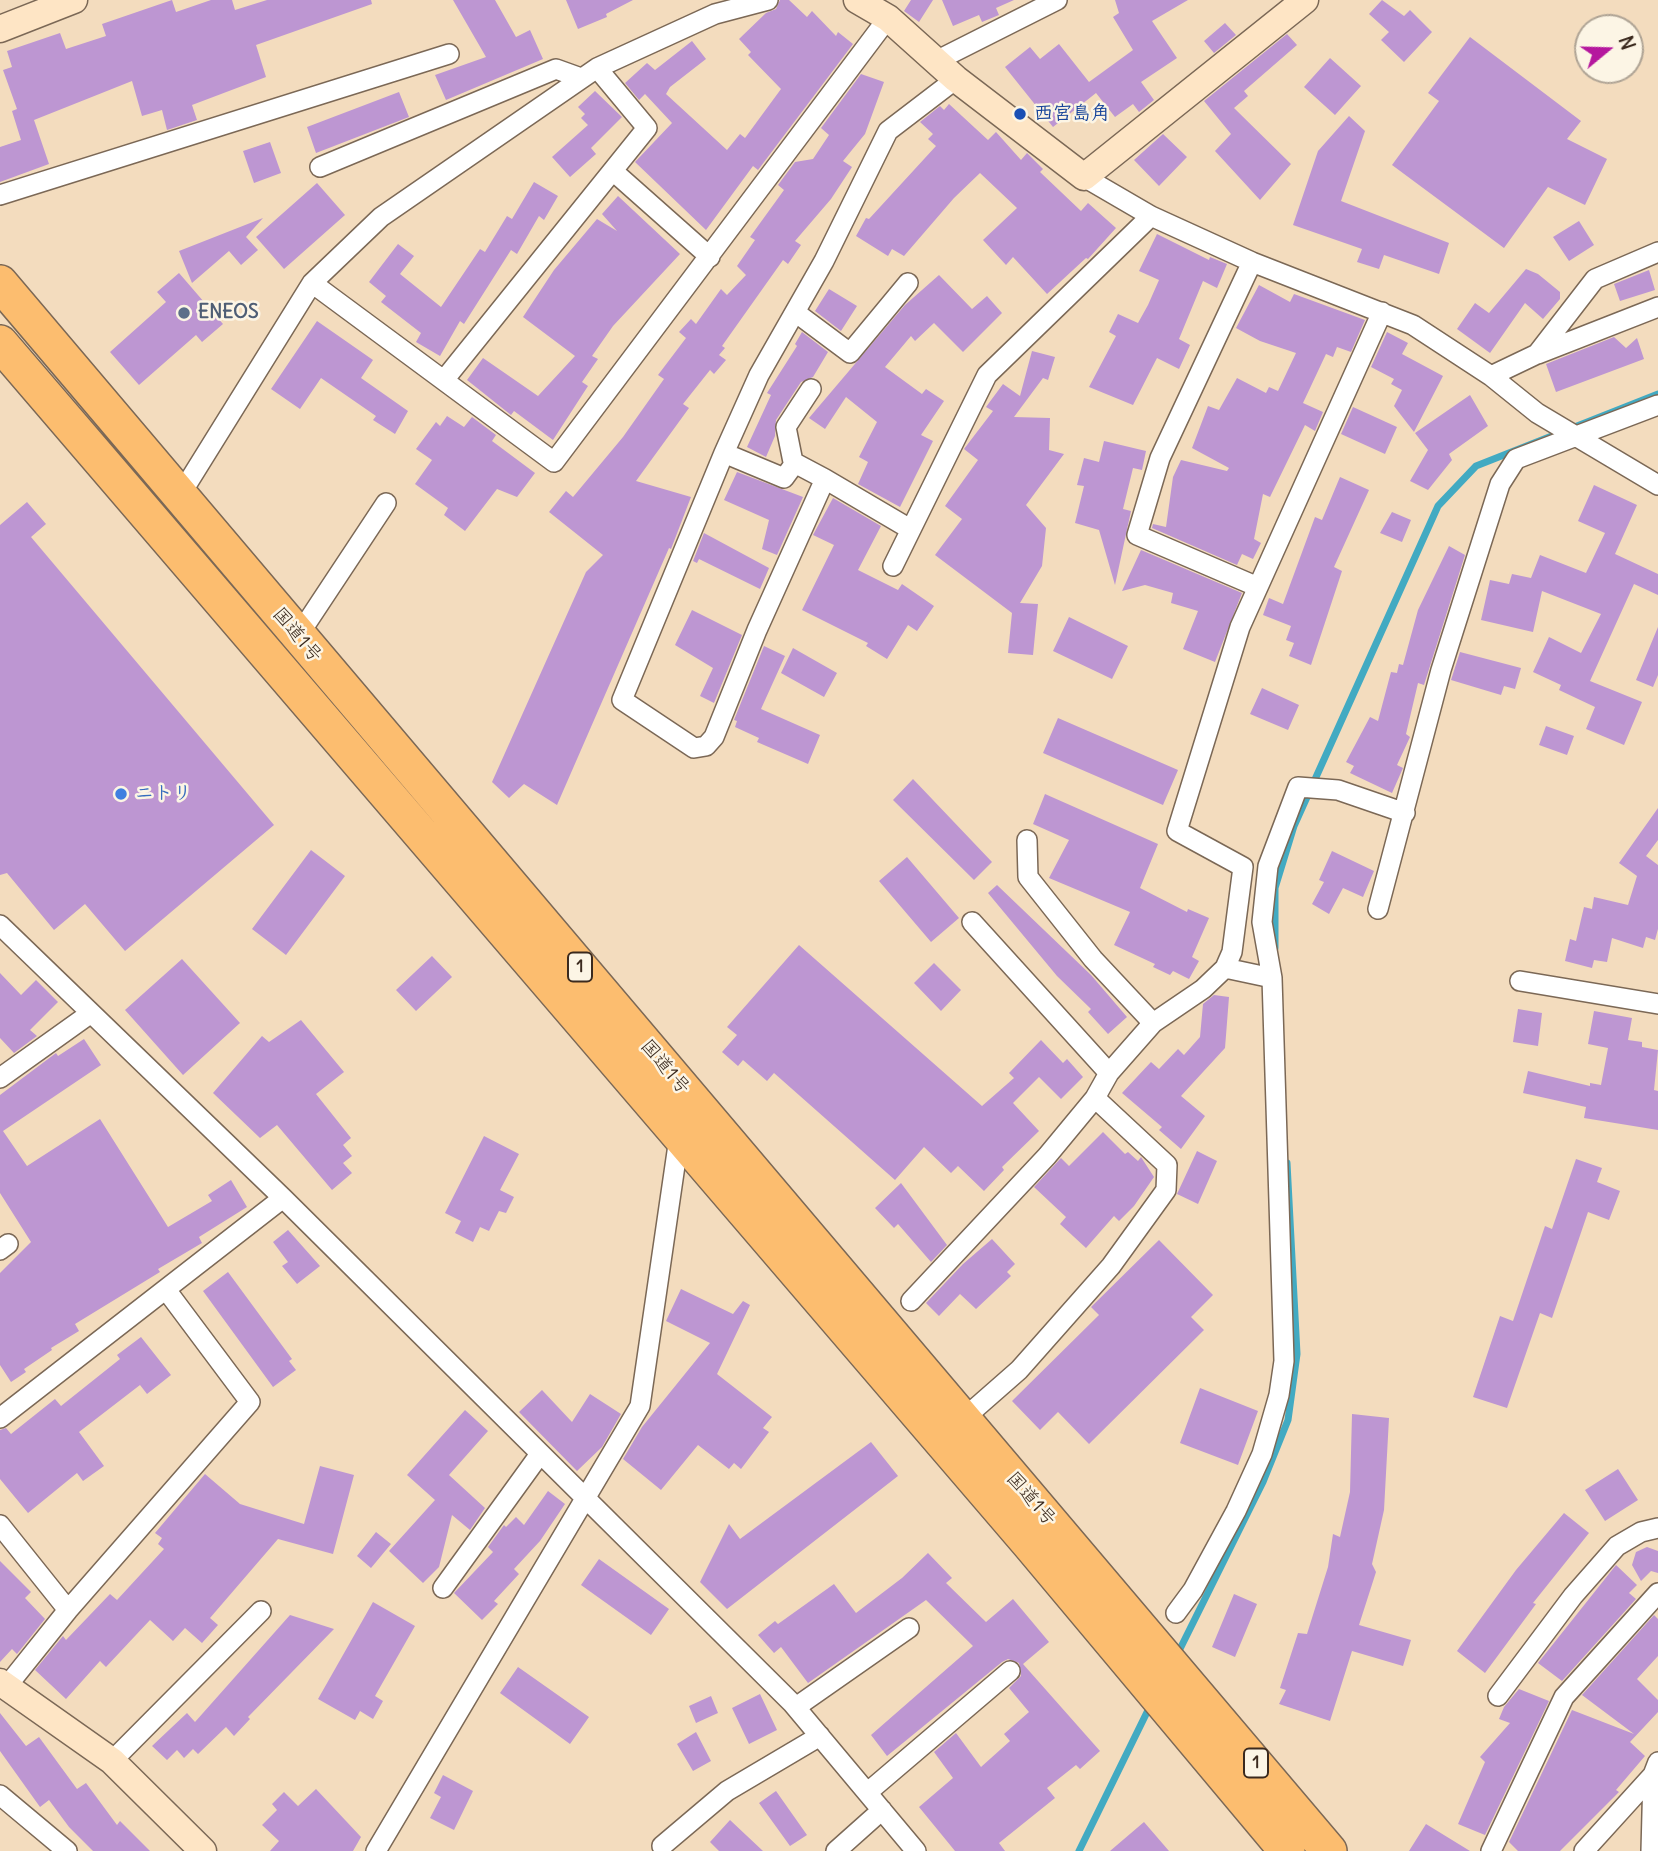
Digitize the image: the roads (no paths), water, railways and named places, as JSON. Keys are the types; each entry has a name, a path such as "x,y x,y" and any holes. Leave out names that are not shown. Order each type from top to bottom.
{"highway":[{"name":"国道1号","path":"0,283 1329,1851"},
{"name":"国道1号","path":"0,343 1287,1851"}],"street":[{"path":"0,29 74,0"},
{"path":"179,497 312,283 381,217 589,73 715,14 768,0"},
{"path":"857,0 888,18 947,69 1084,177 1151,216 1252,262 1413,325 1491,376 1543,417 1658,485"},
{"path":"825,479 757,630 714,737 706,746 694,748 622,701 724,453 760,375 824,261 888,131 947,69 1057,0"},
{"path":"1084,177 1305,0"},
{"path":"312,283 554,462 888,18"},
{"path":"0,195 449,54"},
{"path":"320,167 556,69 589,73 648,128 444,380"},
{"path":"612,171 710,257"},
{"path":"893,566 987,375 1151,216"},
{"path":"1537,354 1595,279 1658,252"},
{"path":"1252,262 1160,458 1137,535 1258,587"},
{"path":"795,312 850,353 908,283"},
{"path":"1491,376 1537,354 1658,307"},
{"path":"911,1301 1047,1156 1096,1098 1109,1073 1153,1023 1203,989 1225,968 1232,952 1242,867 1177,831 1240,627 1382,312"},
{"path":"811,389 786,427 795,463 910,529"},
{"path":"1378,909 1441,670 1500,484 1516,459 1572,435 1658,405"},
{"path":"724,453 784,478 795,463"},
{"path":"298,636 386,503"},
{"path":"1176,1613 1193,1590 1236,1511 1262,1454 1279,1395 1284,1361 1272,978 1262,922 1268,866 1298,787 1328,789 1405,813"},
{"path":"1027,840 1028,877 1093,959 1153,1023"},
{"path":"972,922 1109,1073"},
{"path":"0,925 283,1198 796,1707 916,1851"},
{"path":"1225,968 1272,978"},
{"path":"1520,981 1658,1004"},
{"path":"0,1078 91,1013"},
{"path":"962,1420 1019,1370 1111,1266 1166,1190 1167,1165 1096,1098"},
{"path":"376,1851 640,1406 679,1138"},
{"path":"0,1418 167,1291 283,1198"},
{"path":"167,1291 250,1402 3,1684 112,1761 203,1851"},
{"path":"443,1588 540,1454"},
{"path":"0,1525 68,1610"},
{"path":"1498,1696 1573,1596 1618,1546 1641,1532 1658,1528"},
{"path":"1491,1851 1564,1697 1658,1593"},
{"path":"112,1761 261,1611"},
{"path":"796,1707 909,1628"},
{"path":"868,1792 1010,1671"},
{"path":"662,1846 727,1791 820,1736"},
{"path":"1584,1851 1656,1768"},
{"path":"1651,1851 1656,1768"},
{"path":"0,1795 67,1851"},
{"path":"836,1851 882,1810"}],"waterway":[{"path":"1275,948 1275,888 1294,826 1438,506 1476,466 1658,394"},
{"path":"1176,1657 1263,1482 1288,1420 1297,1354 1287,1163"},
{"path":"1079,1851 1151,1704"}],"place":[{"name":"西宮島角","path":"1020,114"},
{"name":"ENEOS","path":"184,313"},
{"name":"ニトリ","path":"121,794"}]}
